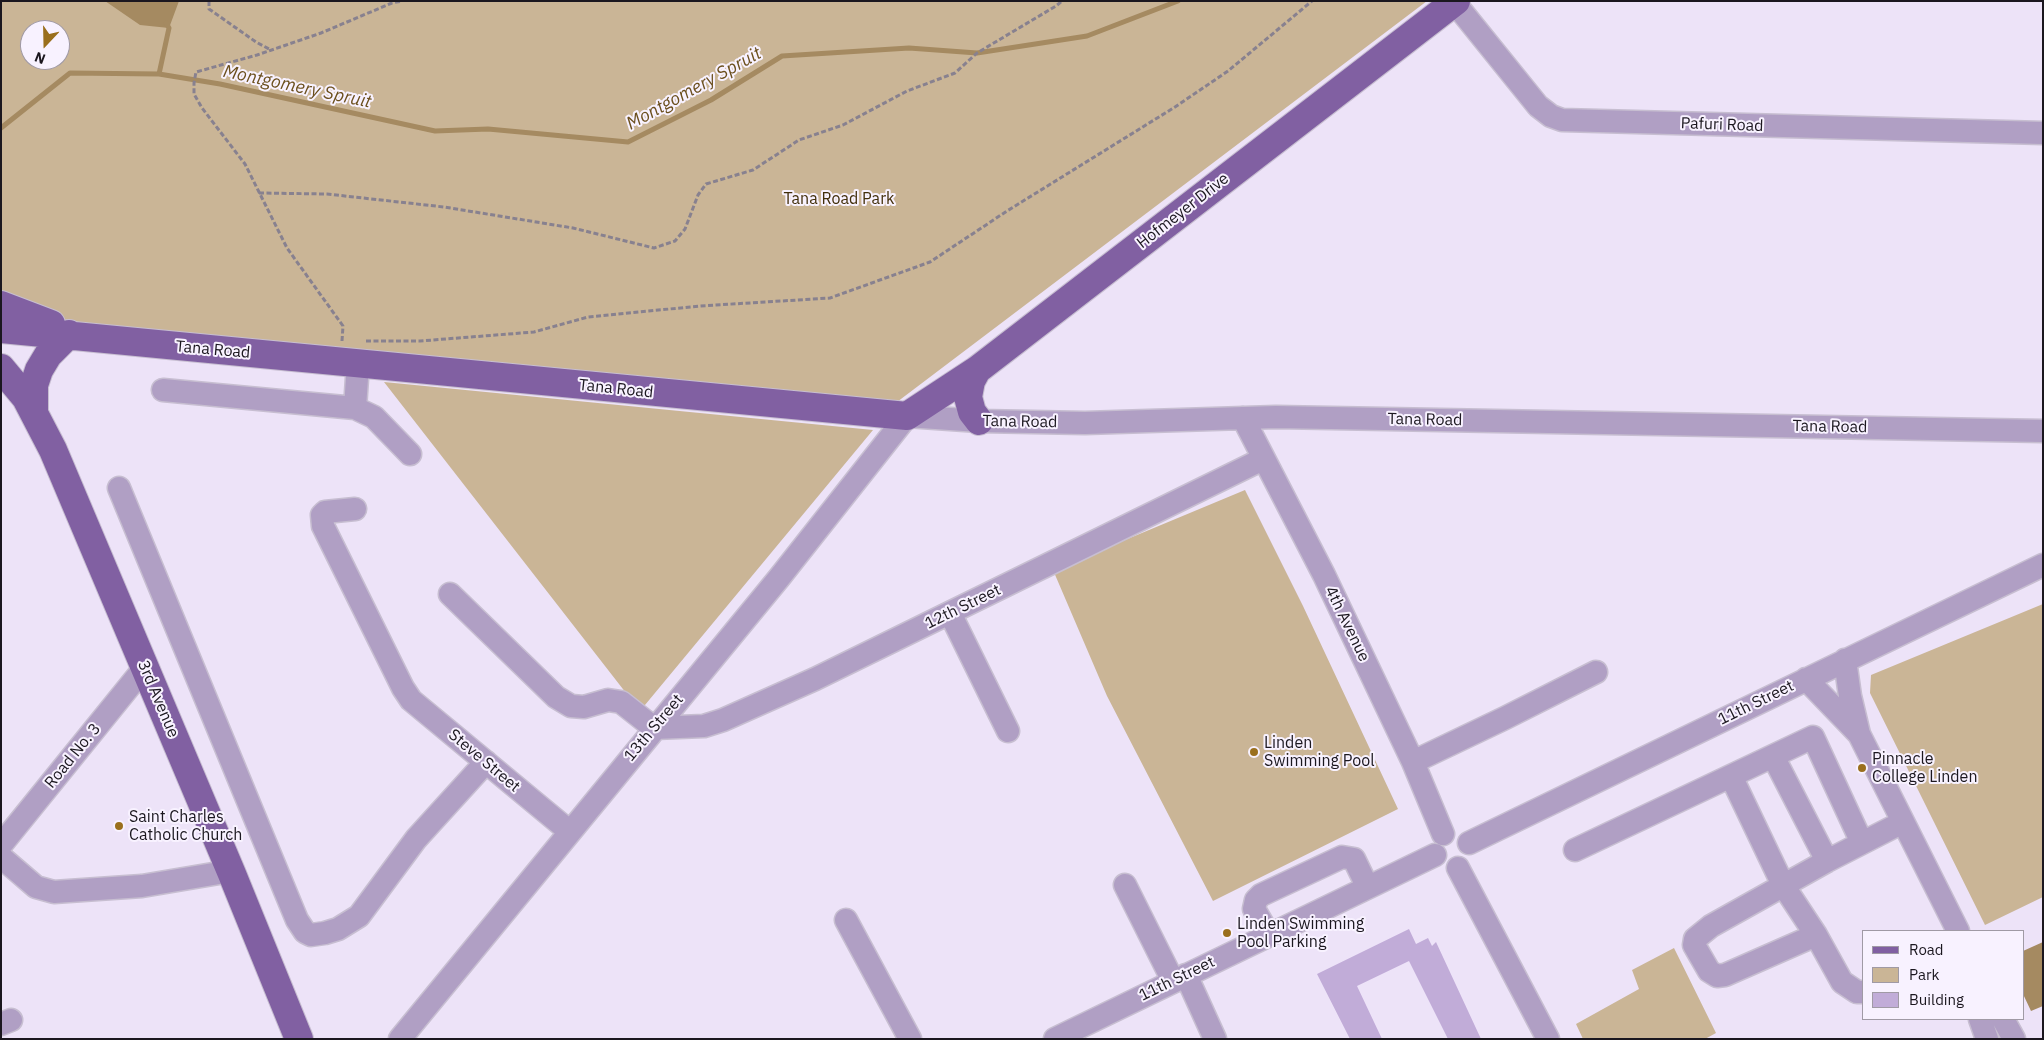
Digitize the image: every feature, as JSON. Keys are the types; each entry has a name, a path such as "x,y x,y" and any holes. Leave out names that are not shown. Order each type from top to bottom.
{"main road":[{"name":"Hofmeyer Drive","path":"907,416 977,370 1455,2"},
{"path":"1,305 76,335"},
{"name":"Tana Road","path":"1,329 76,335 347,348 907,416"},
{"path":"34,412 34,385 39,370 52,350 76,335"},
{"name":"3rd Avenue","path":"1,368 18,387 34,412 53,450 231,871 299,1039"},
{"path":"977,370 971,381 968,397 972,412 979,421"}],"street":[{"name":"Pafuri Road","path":"1455,2 1538,106 1551,116 1562,120 2043,133"},
{"path":"347,348 355,408"},
{"path":"163,390 355,408 374,417 410,454"},
{"name":"Tana Road","path":"907,416 979,421 1085,423 1276,417 2043,431"},
{"name":"13th Street","path":"400,1039 569,831 779,578 907,416"},
{"name":"4th Avenue","path":"1243,418 1324,575 1413,762 1443,834"},
{"name":"12th Street","path":"654,728 693,728 723,720 815,679 1263,459"},
{"path":"119,488 297,920 306,932 311,935 325,934 338,929 359,916 416,839 486,762"},
{"name":"Steve Street","path":"355,509 325,512 322,515 323,526 402,688 411,700 569,831"},
{"name":"11th Street","path":"1470,843 1844,660 2043,566"},
{"path":"450,594 556,697 571,706 584,707 608,700 621,702 654,728"},
{"path":"950,613 1008,730"},
{"path":"1844,660 1859,734 1957,930"},
{"name":"Road No. 3","path":"1,844 145,667"},
{"path":"1413,762 1596,672"},
{"path":"1806,679 1859,734"},
{"path":"1575,850 1813,737 1862,843"},
{"path":"1773,756 1827,861"},
{"path":"1731,776 1783,884 1816,935 1842,982 1857,992 1862,992"},
{"path":"1816,935 1725,975 1717,976 1709,971 1694,945 1695,939 1711,926 1783,884 1903,822"},
{"path":"1456,832 1470,843 1471,849 1468,860 1458,868 1441,865 1434,855 1435,843 1443,834 1456,832"},
{"name":"11th Street","path":"1055,1039 1434,855"},
{"path":"1,857 36,887 54,892 142,886 231,871"},
{"path":"1269,935 1254,909 1256,900 1261,895 1342,857 1354,859 1368,886"},
{"path":"1458,868 1548,1039"},
{"path":"1125,885 1216,1039"},
{"path":"846,920 910,1039"},
{"path":"1980,1020 1987,1039"},
{"path":"2004,1020 2014,1039"}],"path":[{"path":"209,1 209,9 256,42 272,50"},
{"path":"402,1 392,3 321,33 272,50 196,72 194,83 194,94 202,108 245,164 287,248 344,326 347,348 534,332 588,317 700,306 830,298 930,262 1007,211 1175,107 1228,71 1312,1"},
{"path":"259,193 327,194 444,207 573,228 654,248 675,241 685,229 698,195 706,184 753,170 799,140 843,125 907,91 955,73 977,53 1062,1"}],"green space":[{"name":"Tana Road Park","path":"1,1 1427,1 897,402 342,353 1,313"},
{"path":"384,382 873,430 640,711"},
{"name":"Linden Swimming Pool","path":"1245,490 1303,606 1398,809 1213,901 1107,696 1053,570"},
{"path":"2043,604 2043,897 1985,925 1870,693 1871,675"},
{"path":"1674,948 1716,1033 1705,1039 1583,1039 1576,1024 1639,989 1632,970"}],"shaded area":[{"path":"105,1 179,1 169,28 140,25"},
{"path":"2043,942 2043,1006 2031,1011 2024,996 2024,951"}],"building":[{"path":"1409,929 1416,944 1428,938 1432,946 1436,942 1481,1039 1448,1039 1409,961 1357,986 1382,1039 1350,1039 1317,974"}],"waterway":[{"name":"Montgomery Spruit","path":"159,74 220,84 435,131 488,129 628,142 711,100 782,56 909,48 977,53 1087,36 1178,1"},
{"path":"1,128 70,73 159,74 169,28 166,23"}],"place":[{"name":"Linden Swimming Pool","path":"1254,752"},
{"name":"Pinnacle College Linden","path":"1862,768"},
{"name":"Saint Charles Catholic Church","path":"119,826"},
{"name":"Linden Swimming Pool Parking","path":"1227,933"}]}
